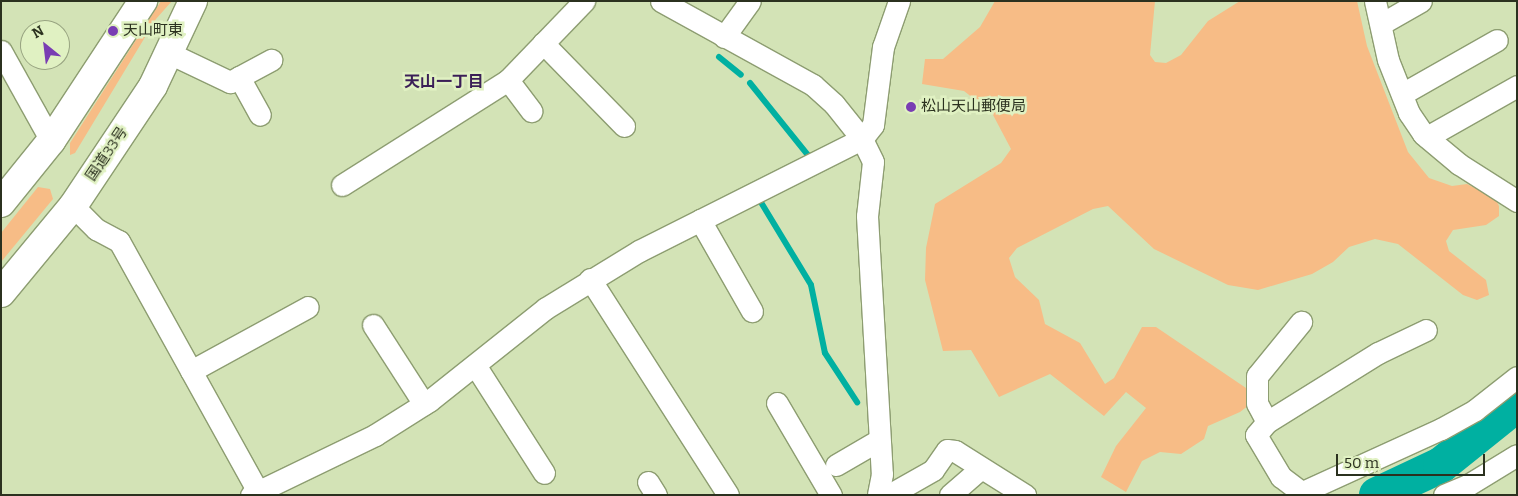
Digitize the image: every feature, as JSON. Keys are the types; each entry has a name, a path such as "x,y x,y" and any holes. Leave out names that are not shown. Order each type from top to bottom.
{"highway":[{"path":"1,203 51,141 143,1"},
{"name":"国道33号","path":"1,292 73,206 153,86 193,1"}],"street":[{"path":"342,185 508,80 584,1"},
{"path":"661,1 813,85 834,104 862,139 873,162 867,216 882,474 878,495"},
{"path":"724,37 750,1"},
{"path":"73,206 96,229 119,241 256,494 366,440 424,404 475,365 503,339 590,280 700,220 862,139 872,125 883,47 899,1"},
{"path":"1375,1 1388,60 1409,113 1427,137 1459,164 1517,201"},
{"path":"1381,24 1421,1"},
{"path":"1402,94 1497,40"},
{"path":"543,43 624,126"},
{"path":"1,51 51,141"},
{"path":"169,52 230,82 271,60"},
{"path":"238,77 260,115"},
{"path":"508,80 531,111"},
{"path":"1427,137 1517,86"},
{"path":"700,220 752,311"},
{"path":"590,280 728,495"},
{"path":"191,371 308,307"},
{"path":"1267,422 1256,403 1257,376 1301,322"},
{"path":"373,325 424,404"},
{"path":"1426,330 1378,353 1267,422 1256,435 1281,477 1298,493 1441,429 1476,410 1517,377"},
{"path":"475,365 544,473"},
{"path":"777,403 831,495"},
{"path":"836,465 879,440"},
{"path":"889,495 933,470 947,450 954,451 1024,494"},
{"path":"1444,495 1468,485 1517,455"},
{"path":"950,495 981,468"}],"shaded area":[{"path":"161,1 172,1 156,19 75,153 70,155 70,143"},
{"path":"995,1 1155,1 1150,55 1155,62 1166,63 1181,55 1208,21 1240,1 1357,1 1367,46 1408,152 1429,178 1452,186 1467,184 1495,198 1499,206 1499,216 1486,225 1453,230 1446,241 1449,251 1486,280 1489,295 1477,300 1463,295 1398,244 1375,239 1349,247 1333,262 1312,274 1258,290 1228,285 1154,249 1108,206 1093,209 1017,248 1009,258 1015,277 1039,300 1045,324 1080,343 1105,384 1114,378 1142,327 1156,327 1246,388 1253,402 1240,412 1208,426 1204,439 1181,454 1160,452 1142,461 1126,492 1101,477 1116,446 1146,408 1126,392 1104,416 1050,374 999,397 971,350 943,351 925,280 926,248 935,204 1001,163 1011,149 992,113 964,91 922,84 925,59 943,59 980,27"},
{"path":"38,187 50,189 53,199 1,262 1,233"}],"waterway":[{"path":"719,57 741,75"},
{"path":"750,83 811,159"},
{"path":"762,197 759,199 811,285 825,353 857,402"},
{"path":"1377,495 1441,465 1517,404"}],"place":[{"name":"天山町東","path":"113,31"},
{"name":"松山天山郵便局","path":"911,107"}],"district":[{"name":"天山一丁目","path":"444,82"}]}
